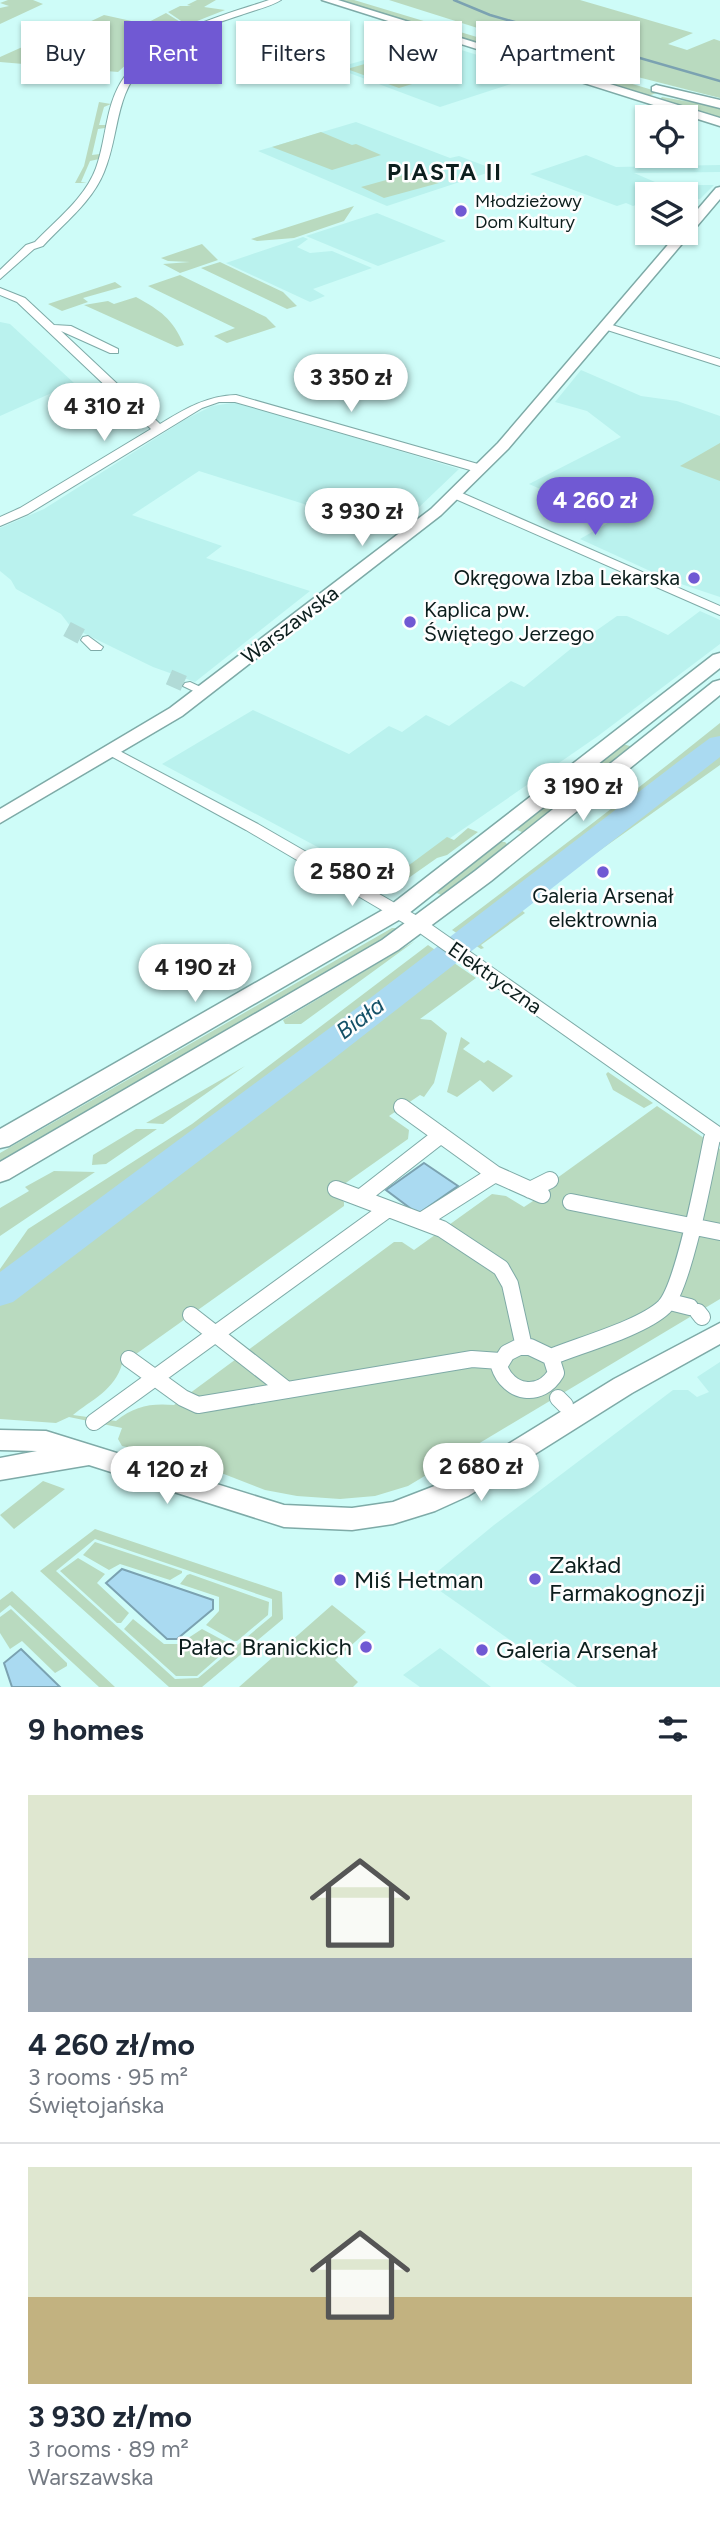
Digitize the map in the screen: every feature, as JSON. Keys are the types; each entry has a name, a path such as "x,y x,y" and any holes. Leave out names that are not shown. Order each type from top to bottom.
{"main road":[{"path":"327,0 720,122"},
{"path":"366,0 606,75 720,104"},
{"path":"656,103 652,99 655,96 679,95"},
{"path":"0,1140 396,912 720,659"},
{"path":"0,1173 348,971 420,925 720,686"},
{"path":"626,732 626,736 634,741 651,742"}],"street":[{"path":"159,429 19,298 1,285 39,248 38,244 93,185 101,168 121,88 133,71 158,50 183,35 277,0"},
{"path":"262,5 286,1"},
{"name":"Warszawska","path":"698,217 720,191"},
{"name":"Warszawska","path":"4,811 114,752 391,549 481,469 674,245"},
{"path":"605,326 720,363"},
{"path":"50,328 67,328 114,351"},
{"path":"0,522 24,511 198,406 218,399 236,398 481,469"},
{"path":"455,494 720,611"},
{"name":"Elektryczna","path":"114,752 252,827 420,925 716,1137"},
{"path":"401,1107 469,1151 495,1174 536,1193 550,1180"},
{"path":"360,1198 441,1135"},
{"path":"551,1357 648,1317 670,1302 716,1137"},
{"path":"421,1222 495,1174"},
{"path":"336,1189 442,1229 501,1268 507,1276 524,1346"},
{"path":"571,1202 720,1232"},
{"path":"94,1422 388,1209"},
{"path":"0,1440 46,1441 86,1456 284,1516 352,1519 393,1513 426,1503 459,1488 623,1385 702,1317 670,1302"},
{"path":"191,1315 287,1390"},
{"path":"524,1346 536,1348 551,1357 556,1373 555,1395 527,1391 509,1384 501,1376 500,1361 507,1353 524,1346"},
{"path":"129,1359 198,1405 472,1359 500,1361"},
{"path":"0,1469 86,1456"}],"shaded area":[{"path":"462,50 476,55 476,84 511,84 440,107 379,84 462,84"},
{"path":"364,60 364,78 350,73 350,64"},
{"path":"356,122 450,158 459,156 496,170 387,206 258,151"},
{"path":"586,155 616,167 698,168 698,165 720,165 720,172 634,173 655,182 635,182 633,206 626,203 617,206 530,174"},
{"path":"698,185 714,185 700,199"},
{"path":"377,213 446,241 378,266 306,236"},
{"path":"303,237 308,239 297,247 310,253 332,251 372,268 313,289 325,296 310,302 226,263"},
{"path":"0,322 10,324 74,383 0,416"},
{"path":"581,370 641,396 677,401 720,416 720,597 672,581 580,539 620,516 577,498 570,502 529,484 621,437 587,411 555,402"},
{"path":"238,402 459,469 393,532 199,471 132,515 222,546 206,558 310,591 195,682 153,667 71,627 61,614 16,589 11,580 0,571 0,528 44,509 186,419 212,406"},
{"path":"700,611 720,620 720,644 598,736 385,883 162,764 253,710 349,754 389,726 402,732 426,715 449,726 511,681 524,687 617,616 627,616 668,635"},
{"path":"424,1163 458,1186 418,1214 386,1190"},
{"path":"720,1362 720,1687 577,1687 426,1581 494,1525 673,1390 688,1390 697,1397 709,1392 697,1377"},
{"path":"122,1569 213,1600 213,1609 177,1639 167,1639 106,1583"},
{"path":"440,1648 491,1687 420,1687 403,1675"},
{"path":"21,1649 60,1687 12,1687 4,1663"}],"green space":[{"path":"8,0 33,0 43,4 0,24 0,8 9,6 0,3"},
{"path":"197,0 216,0 204,7 225,10 197,21 181,21 168,12 180,6 191,6 187,5"},
{"path":"334,0 354,0 424,21 403,21"},
{"path":"389,0 580,0 693,33 668,44 687,50 714,39 720,41 720,98 640,78 640,21 476,21 476,27"},
{"path":"166,13 179,21 151,21"},
{"path":"104,15 131,21 124,21 124,67 118,72 110,71 110,21 91,21"},
{"path":"462,33 476,37 476,43 462,39"},
{"path":"21,48 21,64 0,62 0,57"},
{"path":"364,64 364,75 350,70"},
{"path":"388,84 412,84 399,88"},
{"path":"609,84 632,84 659,92 648,96"},
{"path":"662,97 720,107 720,119 698,112 698,105 675,105 659,100"},
{"path":"99,102 111,104 104,107 99,125 106,125 105,128 98,129 92,155 100,154 99,159 90,161 81,182 87,183 75,183 84,166"},
{"path":"321,132 381,155 332,170 272,147"},
{"path":"415,172 439,183 384,198 361,187"},
{"path":"354,206 344,221 294,238 257,241 251,239"},
{"path":"202,244 218,260 180,273 163,264 190,262 161,258"},
{"path":"220,262 283,292 297,306 287,309 201,268"},
{"path":"180,275 266,317 276,327 227,343 214,336 235,328 148,286"},
{"path":"115,282 122,287 83,298 88,302 62,311 48,304"},
{"path":"136,297 165,316 184,345 177,347 84,305 108,301 114,304"},
{"path":"720,443 720,481 680,466"},
{"path":"720,723 720,765 519,908 525,913 481,945 484,948 481,949 452,930 620,802"},
{"path":"623,744 633,747 524,833 515,829"},
{"path":"468,828 478,832 447,855 437,858 400,884 385,883 447,837 454,840"},
{"path":"500,842 508,845 445,897 435,892"},
{"path":"392,928 403,928 193,1055 0,1163 0,1153"},
{"path":"415,941 301,1024 285,1024 283,1020"},
{"path":"428,945 476,978 420,1019 431,1020 447,1033 434,1083 424,1097 420,1095 389,1116 409,1130 408,1139 333,1192 344,1202 344,1206 122,1364 108,1388 73,1415 116,1421 143,1407 174,1405 394,1242 402,1242 414,1250 492,1194 506,1196 524,1207 557,1185 553,1181 657,1106 720,1149 720,1299 408,1486 375,1496 340,1499 297,1496 265,1490 193,1462 122,1446 118,1439 122,1428 69,1417 56,1423 0,1419 0,1269 28,1229 192,1124"},
{"path":"461,1037 470,1043 463,1049 484,1063 488,1060 513,1076 493,1092 480,1080 457,1097 447,1092"},
{"path":"245,1066 163,1124 146,1123"},
{"path":"608,1072 653,1103 644,1108 613,1090 606,1074"},
{"path":"136,1129 157,1129 106,1164 92,1165 93,1155"},
{"path":"54,1171 95,1172 0,1236 0,1208 29,1191 25,1187"},
{"path":"43,1481 65,1489 14,1529 0,1515"},
{"path":"95,1529 282,1592 283,1619 202,1687 169,1687 40,1571","holes":["95,1539 272,1599 272,1616 198,1678 175,1679 56,1571"]},
{"path":"95,1542 182,1573 170,1580 120,1564 109,1570 83,1555"},
{"path":"78,1558 105,1574 97,1583 129,1613 121,1623 117,1623 60,1571"},
{"path":"190,1574 269,1602 268,1615 234,1641 206,1625 219,1611 219,1597 180,1584"},
{"path":"12,1591 115,1687 99,1687 10,1605 0,1613 0,1600"},
{"path":"332,1605 366,1632 335,1660 358,1682 353,1687 239,1687"},
{"path":"11,1609 67,1663 67,1666 55,1673 22,1641 10,1649 0,1633 0,1617"},
{"path":"133,1619 164,1644 179,1644 202,1629 230,1644 230,1647 197,1676 176,1676 124,1629"}],"waterway":[{"path":"454,0 490,15 720,81"},
{"name":"Biała","path":"0,1292 320,1052 720,744"}],"tunnel":[{"path":"67,629 88,640"},
{"path":"169,677 190,686"}],"place":[{"name":"Młodzieżowy Dom Kultury","path":"461,211"},
{"name":"Okręgowa Izba Lekarska","path":"694,578"},
{"name":"Kaplica pw. Świętego Jerzego","path":"410,622"},
{"name":"Galeria Arsenał elektrownia","path":"603,872"},
{"name":"Zakład Farmakognozji","path":"535,1579"},
{"name":"Miś Hetman","path":"340,1580"},
{"name":"Pałac Branickich","path":"366,1647"},
{"name":"Galeria Arsenał","path":"482,1650"}],"district":[{"name":"PIASTA II","path":"445,172"}]}
